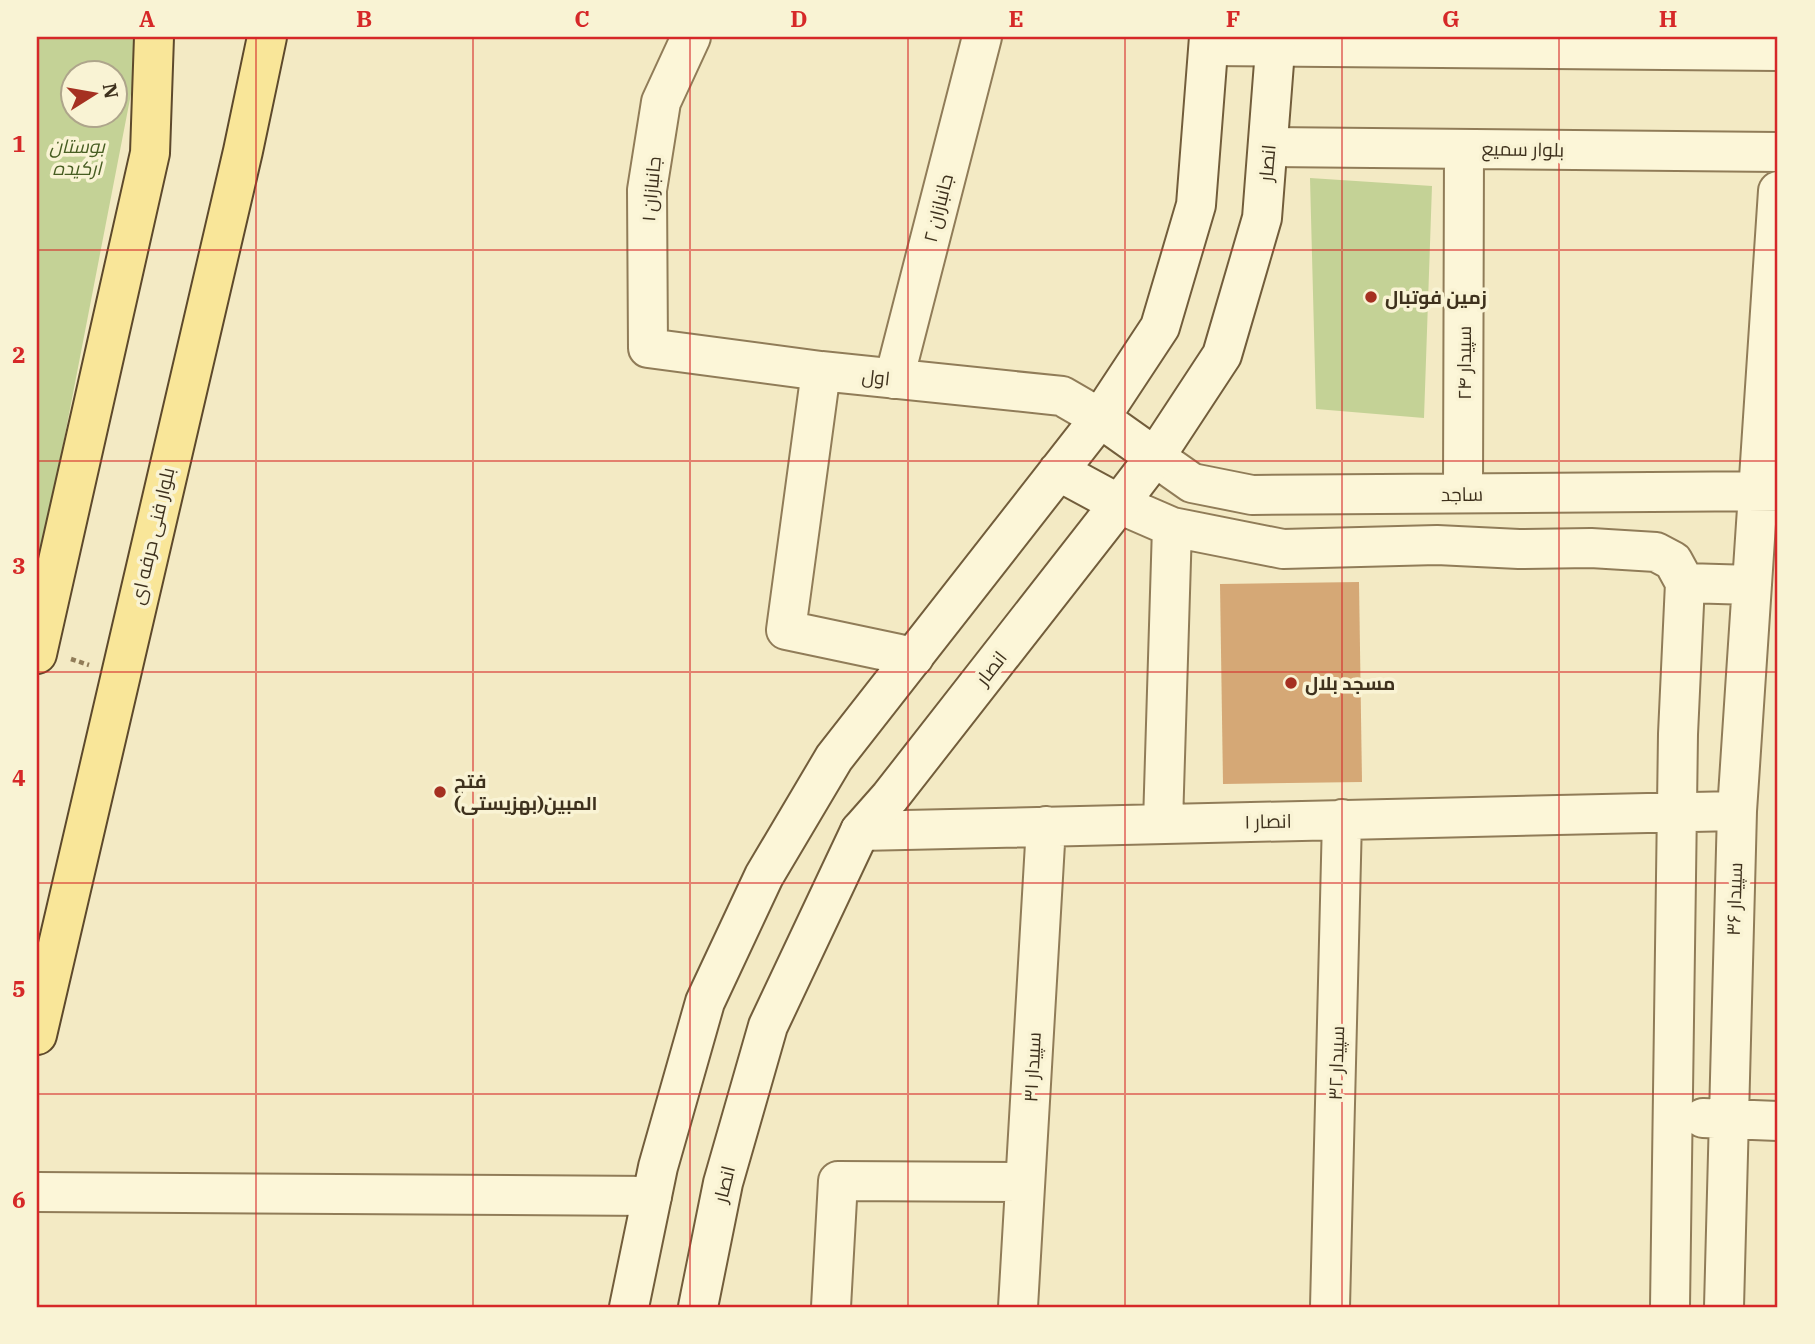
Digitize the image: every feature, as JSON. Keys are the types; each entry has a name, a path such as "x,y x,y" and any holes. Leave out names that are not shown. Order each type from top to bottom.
{"main road":[{"path":"37,650 150,153 154,37"},
{"name":"بلوار فنی حرفه ای","path":"37,1035 243,151 267,37"}],"street":[{"name":"جانبازان ۱","path":"648,348 647,190 661,102 691,37"},
{"name":"جانبازان ۲","path":"894,379 982,37"},
{"path":"629,1307 652,1196 705,1002 764,876 834,758 1100,418 1160,327 1196,205 1209,41 1641,43 1778,51"},
{"name":"انصار","path":"698,1307 723,1183 768,1026 860,831 913,768 1119,505 1155,457 1222,355 1262,218 1276,42"},
{"name":"بلوار سمیع","path":"1268,147 1778,152"},
{"name":"سپیدار ۲۴","path":"1463,494 1464,149"},
{"name":"سپیدار ۳۶","path":"1724,1307 1737,811 1752,585 1768,491 1778,191"},
{"name":"اول","path":"648,348 821,371 1062,396 1100,418 1155,457"},
{"path":"821,371 786,630 914,657"},
{"name":"ساجد","path":"1155,457 1192,484 1252,495 1768,491"},
{"path":"1058,471 1119,505 1172,527 1283,549 1437,545 1519,549 1591,548 1656,552 1673,561 1685,583 1677,811 1671,1307"},
{"path":"1656,552 1660,492"},
{"path":"1163,824 1172,527"},
{"path":"1685,583 1752,585"},
{"name":"انصار ۱","path":"860,831 1737,811"},
{"name":"سپیدار ۳۲","path":"1329,1307 1342,819"},
{"name":"سپیدار ۳۱","path":"1018,1307 1046,826"},
{"path":"1673,1116 1778,1121"},
{"path":"831,1307 838,1181 1025,1182"},
{"path":"37,1192 652,1196"}],"path":[{"path":"37,650 120,675"}],"green space":[{"name":"بوستان ارکیده","path":"37,37 142,37 130,99 130,60 60,60 60,130 124,130 39,569"},
{"name":"زمین فوتبال","path":"1310,178 1432,186 1424,418 1316,409"}],"building":[{"name":"مسجد بلال","path":"1359,582 1362,782 1223,784 1220,584"}],"place":[{"name":"زمین فوتبال","path":"1371,297"},
{"name":"مسجد بلال","path":"1291,683"},
{"name":"فتح المبین(بهزیستی)","path":"440,792"}]}
